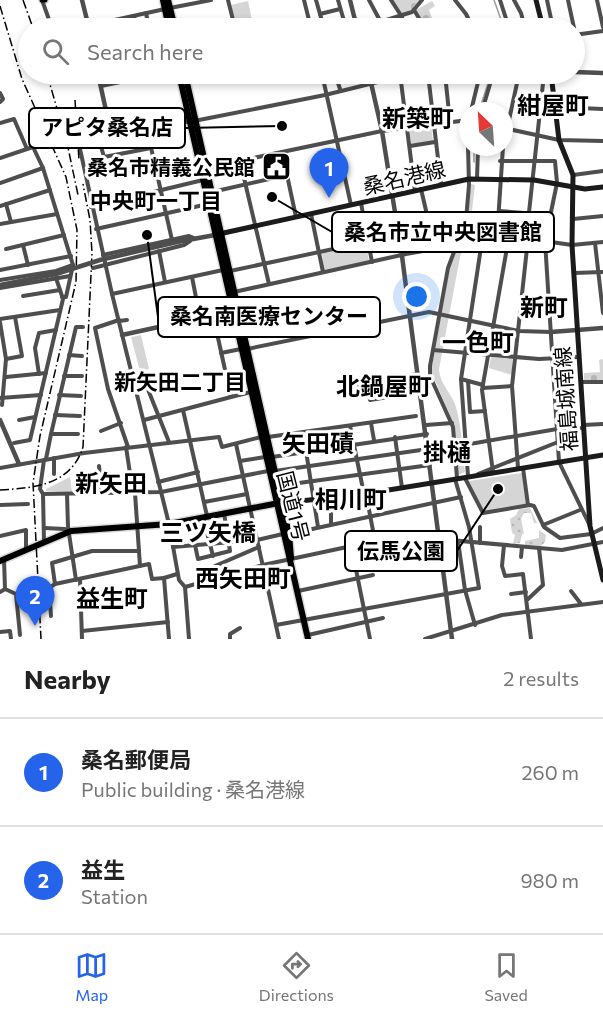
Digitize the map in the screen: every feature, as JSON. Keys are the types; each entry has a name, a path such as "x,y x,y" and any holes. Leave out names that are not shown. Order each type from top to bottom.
{"highway":[{"path":"163,0 171,18"},
{"path":"168,0 168,18"},
{"name":"国道1号","path":"182,84 206,168 218,234"},
{"name":"国道1号","path":"187,84 208,204 227,270 308,637"},
{"name":"国道1号","path":"227,270 234,293 235,310"},
{"name":"国道1号","path":"244,349 251,392 264,437"},
{"name":"国道1号","path":"271,471 277,486 279,503"},
{"path":"2,560 70,531 169,524 279,503"}],"main road":[{"path":"537,0 541,18"},
{"name":"福島城南線","path":"551,84 560,140 573,175 572,245 590,526 602,568 603,580"},
{"name":"桑名港線","path":"218,234 469,179 534,180 585,189 603,187"},
{"path":"279,503 402,488 433,481 470,477 493,470 603,455"}],"street":[{"path":"43,0 49,18"},
{"path":"82,0 86,18"},
{"path":"127,18 211,0"},
{"path":"228,0 233,18"},
{"path":"304,0 308,18"},
{"path":"316,0 321,18"},
{"path":"338,0 343,18"},
{"path":"350,0 355,18"},
{"path":"369,0 378,18"},
{"path":"391,0 402,17 414,10 422,0"},
{"path":"455,0 468,18"},
{"path":"500,0 506,18"},
{"path":"514,0 522,18"},
{"path":"547,0 551,18"},
{"path":"568,0 572,18"},
{"path":"585,31 603,29 597,0"},
{"path":"320,14 340,9"},
{"path":"414,10 419,18"},
{"path":"146,13 147,18"},
{"path":"585,72 603,73"},
{"path":"110,84 101,86 112,139"},
{"path":"324,84 351,206"},
{"path":"338,84 340,90"},
{"path":"189,639 184,587 177,574 169,524 104,264 80,149 81,146 147,130 327,94 363,84"},
{"path":"371,84 382,131 411,316 452,639"},
{"path":"401,84 418,190 435,249"},
{"path":"429,84 441,184"},
{"path":"447,84 450,122"},
{"path":"473,102 478,84"},
{"path":"485,102 490,84"},
{"path":"512,102 517,84"},
{"path":"543,84 512,386 517,458 530,505 543,525 560,538 591,534 603,528"},
{"path":"0,93 3,99 0,102"},
{"path":"554,107 603,109 603,102"},
{"path":"0,123 14,119 27,149"},
{"path":"206,168 382,131 459,121"},
{"path":"147,130 166,213 175,241"},
{"path":"513,130 560,140 603,141"},
{"path":"410,146 435,142"},
{"path":"100,143 104,157 151,148"},
{"path":"0,158 33,147 43,168 73,265 66,297 62,297"},
{"path":"276,625 478,588 469,527 456,478 452,423 430,376 439,314 453,251 466,220 468,156"},
{"path":"477,179 478,156"},
{"path":"496,240 501,156"},
{"path":"240,161 269,285"},
{"path":"500,161 555,161 557,183 545,241 559,462 580,510 590,526"},
{"path":"0,183 43,168"},
{"path":"573,175 603,171"},
{"path":"211,192 287,175 296,217"},
{"path":"91,207 161,192 203,180"},
{"path":"0,206 50,190"},
{"path":"361,203 372,262"},
{"path":"6,204 11,222"},
{"path":"96,229 208,204"},
{"path":"499,211 550,214"},
{"path":"0,225 57,214"},
{"path":"311,214 323,272"},
{"path":"573,219 603,216"},
{"path":"466,220 484,224 485,221 498,222"},
{"path":"484,224 463,352 461,379 464,445 470,477 483,513 537,502"},
{"path":"102,255 218,234"},
{"path":"6,249 64,235"},
{"path":"112,294 399,235"},
{"path":"483,237 508,242 527,240 572,245 603,242"},
{"path":"93,268 184,245 194,238"},
{"path":"56,276 100,260 175,241"},
{"path":"508,242 483,386 493,470 558,442"},
{"path":"595,243 601,272 603,312"},
{"path":"23,245 28,265"},
{"path":"234,293 435,249 453,251"},
{"path":"159,251 165,282"},
{"path":"0,270 71,256"},
{"path":"0,284 73,265"},
{"path":"574,273 601,272"},
{"path":"14,443 30,440 60,310 62,297 56,276"},
{"path":"0,284 70,276"},
{"path":"192,277 201,318"},
{"path":"23,296 60,290"},
{"path":"2,405 6,359 0,320 60,310"},
{"path":"122,335 235,310"},
{"path":"221,353 429,312 519,331 551,332 603,328"},
{"path":"213,315 231,397"},
{"path":"6,359 22,356 15,317"},
{"path":"127,320 95,328 108,389 127,447 134,493 140,567"},
{"path":"44,543 43,494 40,489 45,459 76,327 83,327"},
{"path":"39,374 35,348 39,333 56,330"},
{"path":"433,350 552,359 579,357"},
{"path":"69,355 82,356"},
{"path":"6,378 46,373"},
{"path":"344,389 419,374"},
{"path":"64,376 82,376"},
{"path":"133,378 143,377 169,442"},
{"path":"367,384 370,400 400,395 398,377"},
{"path":"461,379 483,386 512,386"},
{"path":"468,381 470,412 486,411"},
{"path":"581,382 603,382"},
{"path":"144,420 251,392"},
{"path":"2,398 41,395"},
{"path":"59,395 81,396"},
{"path":"183,410 198,472 213,556"},
{"path":"55,415 80,416"},
{"path":"0,468 45,459 190,439 219,437 222,447 264,437 416,416"},
{"path":"19,420 35,417"},
{"path":"0,420 19,464"},
{"path":"101,431 121,423"},
{"path":"371,423 374,440"},
{"path":"426,425 452,423"},
{"path":"464,445 557,429 603,424"},
{"path":"350,426 375,541"},
{"path":"303,432 318,527"},
{"path":"51,434 78,434"},
{"path":"240,461 427,434"},
{"path":"394,437 402,488"},
{"path":"236,444 279,639"},
{"path":"43,494 161,492 271,471 429,449"},
{"path":"54,458 54,474"},
{"path":"277,486 431,465"},
{"path":"99,466 102,494"},
{"path":"158,482 198,472"},
{"path":"67,494 68,527 78,580 82,639"},
{"path":"204,502 247,494"},
{"path":"331,496 331,524"},
{"path":"173,547 257,540 461,497"},
{"path":"0,506 28,504"},
{"path":"543,525 580,510"},
{"path":"224,513 233,559"},
{"path":"480,527 480,543"},
{"path":"44,528 70,531"},
{"path":"0,536 26,530 26,550"},
{"path":"184,587 263,565 375,541 416,537 562,550 603,542"},
{"path":"458,540 465,590 475,625"},
{"path":"195,545 198,559 230,551"},
{"path":"351,545 370,639"},
{"path":"504,545 502,566 505,576 523,574 528,599 531,639"},
{"path":"521,557 522,547"},
{"path":"215,566 259,548"},
{"path":"528,599 543,585 538,549"},
{"path":"55,584 52,563 92,551 139,551"},
{"path":"2,560 2,590 16,594 20,634"},
{"path":"51,616 49,588 55,584 149,564 152,579 177,574"},
{"path":"298,591 373,575"},
{"path":"164,578 169,639"},
{"path":"571,591 582,604"},
{"path":"511,594 526,592"},
{"path":"424,639 502,615 603,602"},
{"path":"308,637 383,618"},
{"path":"82,631 168,622"},
{"path":"230,639 230,633 240,628"},
{"path":"0,632 10,631 11,639"}],"green space":[{"path":"393,0 419,0 411,10 402,15"},
{"path":"248,1 252,18 234,18 231,5"},
{"path":"432,1 435,6 429,10 432,18 421,18 416,10"},
{"path":"431,125 433,141 411,144 409,128"},
{"path":"471,184 475,185 470,228 460,257 439,369 456,407 460,423 465,472 458,475 454,425 431,371 450,266 467,222"},
{"path":"366,244 369,261 324,270 322,253"},
{"path":"141,335 149,369 142,371 141,375 131,337"},
{"path":"491,357 512,359 512,375 489,368"},
{"path":"603,359 603,380 584,380 584,373 600,372 599,360"},
{"path":"522,473 526,504 484,512 469,481"},
{"path":"70,477 72,492 46,491 46,489"},
{"path":"530,508 537,523 534,523 531,513 524,513 521,519 524,534 522,534 520,543 513,544 515,535 512,533 510,519 519,509"},
{"path":"539,530 546,535 545,542 541,546 525,545 525,541 539,538"}],"waterway":[{"path":"494,0 500,18"},
{"path":"482,102 488,84"},
{"path":"474,156 474,162"}],"railway":[{"path":"23,0 29,18"},
{"path":"0,6 18,66"},
{"path":"24,84 66,177 77,230 76,282 40,436 33,483 41,639"},
{"path":"50,84 67,143 78,195"},
{"path":"75,100 79,160"},
{"path":"0,490 38,486 61,477 77,460 83,447 92,253 90,220 83,184"}],"place":[{"name":"アピタ桑名店","path":"282,126"},
{"name":"桑名市精義公民館","path":"276,166"},
{"name":"桑名市立中央図書館","path":"272,197"},
{"name":"桑名郵便局","path":"329,198"},
{"name":"桑名南医療センター","path":"147,235"},
{"name":"伝馬公園","path":"498,489"},
{"name":"益生","path":"35,626"}],"district":[{"name":"紺屋町","path":"553,104"},
{"name":"新築町","path":"418,117"},
{"name":"中央町一丁目","path":"156,200"},
{"name":"新町","path":"544,306"},
{"name":"一色町","path":"478,341"},
{"name":"新矢田二丁目","path":"180,381"},
{"name":"北鍋屋町","path":"384,385"},
{"name":"矢田磧","path":"318,442"},
{"name":"掛樋","path":"447,451"},
{"name":"新矢田","path":"111,482"},
{"name":"相川町","path":"351,498"},
{"name":"三ツ矢橋","path":"208,531"},
{"name":"西矢田町","path":"243,577"},
{"name":"益生町","path":"112,597"}]}
